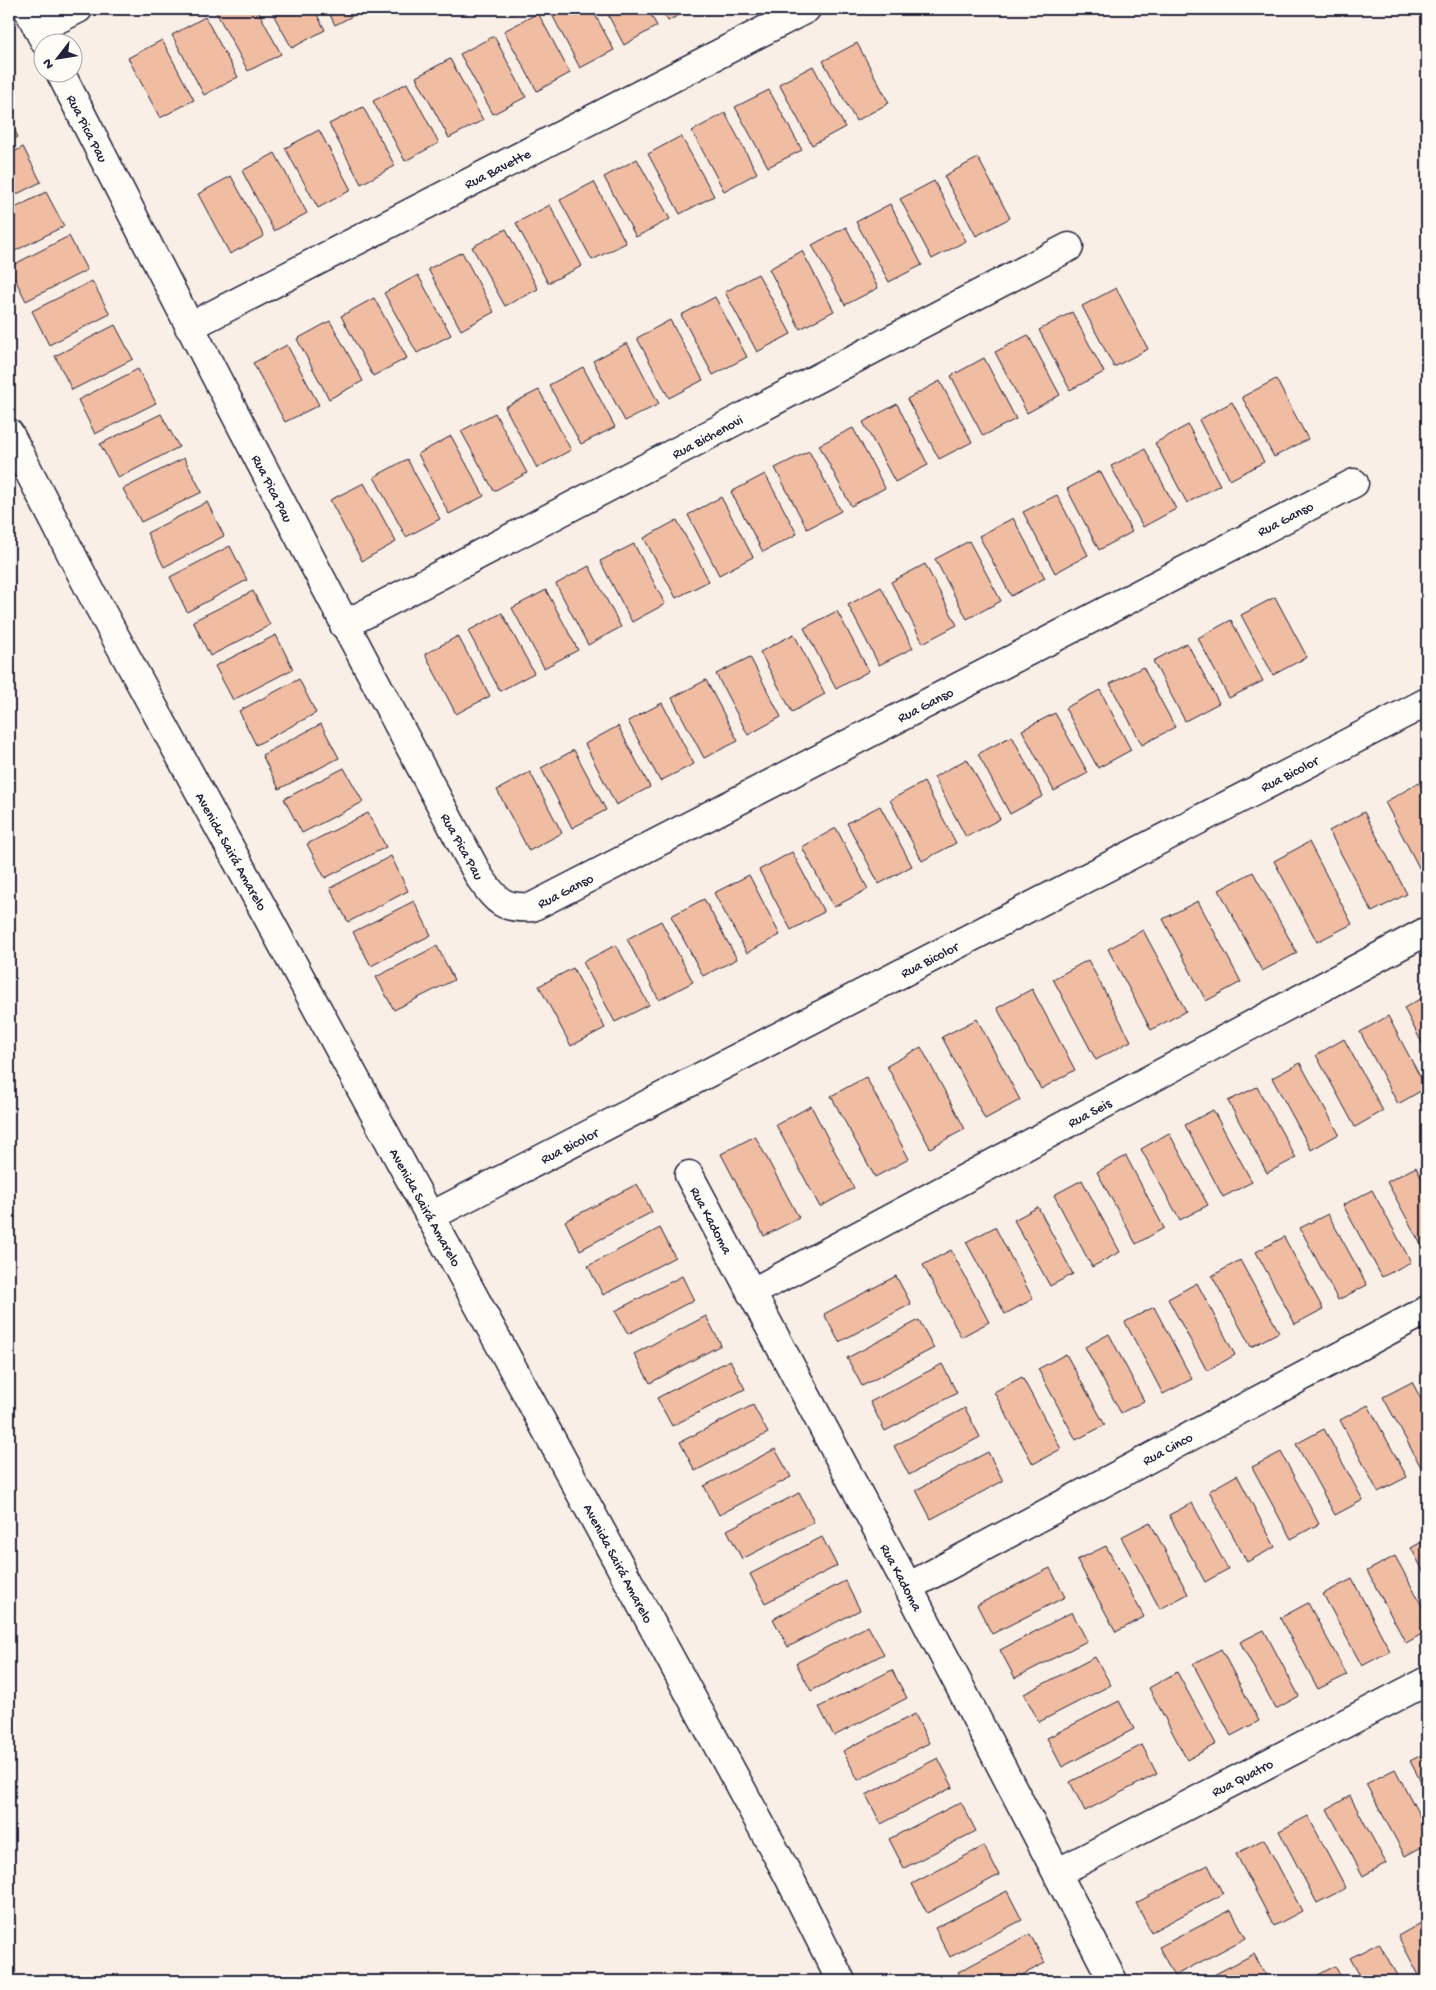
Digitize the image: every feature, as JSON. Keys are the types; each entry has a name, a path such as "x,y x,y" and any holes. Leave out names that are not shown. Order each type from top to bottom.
{"street":[{"path":"37,27 78,9"},
{"name":"Rua Bavette","path":"189,327 806,9"},
{"name":"Rua Pica Pau","path":"65,82 189,327 344,625 480,878 495,899"},
{"name":"Rua Bichenovi","path":"344,625 1069,247"},
{"name":"Avenida Sairá Amarelo","path":"9,433 91,592 788,1875 841,1981"},
{"name":"Rua Ganso","path":"495,899 514,908 532,907 1354,483"},
{"name":"Rua Bicolor","path":"431,1216 1427,702"},
{"name":"Rua Seis","path":"750,1293 1427,931"},
{"name":"Rua Kadoma","path":"689,1175 750,1293 908,1587 1113,1981"},
{"name":"Rua Cinco","path":"908,1587 1427,1310"},
{"name":"Rua Quatro","path":"1057,1873 1427,1681"}],"building":[{"path":"221,9 257,9 281,54 248,71 216,12"},
{"path":"270,9 314,9 325,30 292,48"},
{"path":"327,9 366,9 335,25"},
{"path":"549,9 592,9 614,50 580,68"},
{"path":"605,9 648,9 657,26 624,45"},
{"path":"661,9 690,9 668,21"},
{"path":"538,13 570,73 537,91 504,31"},
{"path":"205,17 238,77 204,95 172,35"},
{"path":"494,36 526,97 493,114 460,54"},
{"path":"162,40 194,100 160,118 128,58"},
{"path":"857,43 889,103 856,121 823,61"},
{"path":"450,59 483,120 449,138 416,77"},
{"path":"813,66 845,127 812,145 779,84"},
{"path":"407,83 439,143 405,161 373,101"},
{"path":"769,90 802,150 768,167 735,107"},
{"path":"363,107 395,166 361,184 329,124"},
{"path":"725,113 757,173 724,191 692,131"},
{"path":"9,119 18,137 9,142"},
{"path":"319,130 351,190 318,208 285,148"},
{"path":"681,136 714,196 680,214 648,154"},
{"path":"23,147 41,182 9,198 9,155"},
{"path":"275,153 307,213 274,231 242,171"},
{"path":"978,158 1010,218 976,236 944,176"},
{"path":"637,159 670,219 636,237 604,177"},
{"path":"231,176 264,236 230,254 198,194"},
{"path":"934,181 966,241 932,259 900,199"},
{"path":"594,182 626,243 592,260 560,200"},
{"path":"46,192 64,226 9,254 9,211"},
{"path":"890,204 922,265 889,282 856,222"},
{"path":"550,205 582,266 548,283 516,223"},
{"path":"846,227 878,288 845,305 812,245"},
{"path":"506,229 538,289 505,306 472,247"},
{"path":"69,236 87,270 26,301 9,267"},
{"path":"802,251 834,311 800,329 769,269"},
{"path":"462,252 494,312 461,330 428,269"},
{"path":"758,274 791,334 757,352 725,292"},
{"path":"418,275 451,335 417,353 384,293"},
{"path":"92,281 110,314 49,345 32,311"},
{"path":"1116,288 1148,349 1114,367 1082,306"},
{"path":"715,297 747,357 713,375 681,315"},
{"path":"374,298 407,358 373,376 341,316"},
{"path":"1072,312 1104,372 1070,390 1039,330"},
{"path":"670,320 703,380 669,398 637,338"},
{"path":"330,321 363,381 329,399 297,339"},
{"path":"115,325 133,359 72,390 55,356"},
{"path":"1028,335 1060,395 1027,413 995,352"},
{"path":"627,343 659,404 625,421 593,361"},
{"path":"287,345 319,405 285,422 253,363"},
{"path":"984,358 1016,419 983,436 951,376"},
{"path":"583,367 615,427 581,444 549,385"},
{"path":"138,369 156,403 95,434 78,400"},
{"path":"1276,379 1308,439 1274,457 1242,397"},
{"path":"940,381 972,442 939,459 907,399"},
{"path":"539,390 571,450 537,468 505,407"},
{"path":"1232,402 1264,462 1230,480 1199,420"},
{"path":"897,404 928,465 895,482 863,422"},
{"path":"495,413 527,473 494,491 461,431"},
{"path":"161,414 179,447 118,478 100,444"},
{"path":"1188,425 1220,485 1187,503 1155,443"},
{"path":"853,428 885,488 851,506 819,445"},
{"path":"451,436 484,496 449,514 418,454"},
{"path":"1145,449 1176,509 1143,527 1111,466"},
{"path":"809,451 841,511 807,529 775,468"},
{"path":"184,458 202,492 141,522 123,489"},
{"path":"407,459 440,519 406,537 374,477"},
{"path":"1100,471 1132,532 1099,550 1067,489"},
{"path":"765,474 797,534 763,552 731,492"},
{"path":"364,483 396,542 362,561 330,500"},
{"path":"1057,495 1088,555 1055,573 1023,512"},
{"path":"721,497 753,557 719,575 688,515"},
{"path":"207,502 224,536 164,567 147,533"},
{"path":"1013,518 1045,578 1011,596 979,536"},
{"path":"677,520 709,581 676,598 644,538"},
{"path":"969,541 1001,601 967,619 935,559"},
{"path":"634,544 665,604 632,622 600,561"},
{"path":"230,546 247,580 187,612 170,577"},
{"path":"925,564 957,625 923,643 891,582"},
{"path":"589,566 621,627 588,645 556,584"},
{"path":"881,587 913,648 879,665 848,605"},
{"path":"546,590 578,650 544,668 512,608"},
{"path":"253,591 270,625 210,656 193,621"},
{"path":"1275,597 1307,657 1273,675 1241,615"},
{"path":"837,611 869,671 836,689 804,628"},
{"path":"502,613 534,673 500,691 468,631"},
{"path":"1231,620 1263,681 1229,698 1198,638"},
{"path":"794,634 825,694 792,712 760,652"},
{"path":"276,635 293,669 233,700 215,666"},
{"path":"458,636 490,696 456,714 425,654"},
{"path":"1187,643 1219,703 1185,721 1153,661"},
{"path":"750,657 781,717 748,735 716,674"},
{"path":"1143,667 1175,727 1142,745 1110,684"},
{"path":"299,679 316,713 256,745 239,711"},
{"path":"706,680 738,741 704,758 672,698"},
{"path":"1100,690 1131,750 1098,768 1065,708"},
{"path":"662,703 694,764 660,781 628,721"},
{"path":"1055,713 1088,773 1054,791 1022,730"},
{"path":"321,724 339,758 279,789 262,755"},
{"path":"618,726 650,787 616,805 585,744"},
{"path":"1012,736 1043,796 1010,814 978,754"},
{"path":"574,750 606,810 572,828 541,768"},
{"path":"967,759 1000,819 966,837 934,777"},
{"path":"344,768 363,802 302,833 284,799"},
{"path":"530,772 562,833 529,851 497,790"},
{"path":"924,782 956,843 922,861 890,800"},
{"path":"1419,783 1427,798 1427,883 1385,802"},
{"path":"880,806 912,866 879,884 847,823"},
{"path":"1364,812 1407,894 1372,912 1329,831"},
{"path":"368,813 386,847 325,878 307,844"},
{"path":"836,828 868,889 834,907 802,847"},
{"path":"1309,842 1352,924 1317,942 1274,861"},
{"path":"792,852 824,912 791,930 759,870"},
{"path":"391,856 408,891 348,922 330,888"},
{"path":"1253,872 1297,953 1262,971 1219,890"},
{"path":"749,875 780,935 747,953 714,893"},
{"path":"704,899 737,959 703,976 671,916"},
{"path":"414,901 431,935 371,966 353,932"},
{"path":"1198,901 1241,982 1206,1001 1163,919"},
{"path":"661,921 693,982 659,1000 627,939"},
{"path":"1143,930 1186,1011 1151,1030 1108,949"},
{"path":"616,945 649,1005 615,1022 583,962"},
{"path":"437,946 454,980 394,1010 376,977"},
{"path":"1088,960 1131,1041 1096,1060 1053,979"},
{"path":"573,968 605,1028 571,1046 539,986"},
{"path":"1032,989 1075,1070 1041,1089 997,1008"},
{"path":"1427,995 1427,1053 1404,1008"},
{"path":"1388,1016 1426,1088 1398,1104 1360,1032"},
{"path":"977,1019 1020,1100 985,1119 942,1037"},
{"path":"1344,1039 1383,1111 1355,1127 1316,1055"},
{"path":"921,1047 965,1129 930,1148 887,1066"},
{"path":"1300,1063 1339,1134 1311,1150 1272,1078"},
{"path":"866,1077 909,1159 875,1177 831,1096"},
{"path":"1257,1087 1296,1158 1267,1173 1228,1101"},
{"path":"811,1106 854,1188 820,1207 776,1125"},
{"path":"1213,1110 1252,1182 1223,1197 1185,1125"},
{"path":"1169,1133 1208,1205 1180,1220 1141,1149"},
{"path":"755,1136 799,1218 764,1236 721,1154"},
{"path":"1126,1156 1164,1228 1136,1244 1097,1172"},
{"path":"1416,1167 1427,1189 1426,1254 1387,1182"},
{"path":"1082,1180 1120,1252 1092,1267 1054,1195"},
{"path":"637,1184 652,1212 580,1250 565,1221"},
{"path":"1372,1190 1411,1262 1382,1277 1343,1205"},
{"path":"1038,1207 1073,1274 1050,1286 1014,1220"},
{"path":"1328,1214 1367,1285 1338,1300 1300,1228"},
{"path":"995,1227 1033,1299 1005,1314 966,1242"},
{"path":"660,1228 675,1257 603,1295 588,1266"},
{"path":"1284,1237 1323,1309 1295,1324 1256,1252"},
{"path":"951,1250 989,1322 961,1337 923,1265"},
{"path":"1240,1260 1279,1332 1251,1347 1212,1276"},
{"path":"682,1276 694,1300 628,1334 615,1311"},
{"path":"896,1276 911,1304 839,1342 824,1314"},
{"path":"1197,1283 1235,1355 1207,1371 1168,1299"},
{"path":"1154,1307 1192,1379 1163,1394 1125,1322"},
{"path":"706,1316 721,1345 650,1383 634,1354"},
{"path":"919,1320 934,1348 862,1386 847,1358"},
{"path":"1109,1334 1144,1401 1121,1413 1085,1347"},
{"path":"1066,1354 1105,1425 1076,1440 1038,1369"},
{"path":"730,1360 745,1389 672,1426 657,1398"},
{"path":"942,1364 957,1393 885,1431 870,1402"},
{"path":"1022,1377 1061,1449 1033,1464 994,1392"},
{"path":"1412,1382 1427,1410 1427,1466 1422,1469 1383,1397"},
{"path":"753,1405 768,1433 695,1471 680,1442"},
{"path":"1368,1405 1407,1477 1378,1492 1340,1420"},
{"path":"965,1408 980,1437 909,1475 894,1446"},
{"path":"1324,1429 1363,1500 1335,1515 1296,1444"},
{"path":"775,1449 791,1477 719,1515 704,1486"},
{"path":"988,1452 1003,1481 931,1519 916,1490"},
{"path":"1281,1452 1319,1524 1291,1539 1252,1467"},
{"path":"1237,1475 1275,1547 1247,1562 1209,1491"},
{"path":"799,1493 814,1522 742,1559 727,1530"},
{"path":"1192,1503 1228,1569 1205,1582 1169,1515"},
{"path":"1150,1522 1188,1594 1160,1609 1121,1537"},
{"path":"822,1537 837,1566 765,1603 750,1574"},
{"path":"1427,1539 1427,1578 1411,1548"},
{"path":"1106,1546 1144,1617 1116,1632 1077,1560"},
{"path":"1395,1556 1427,1615 1427,1631 1406,1643 1367,1571"},
{"path":"1050,1568 1065,1597 992,1634 977,1605"},
{"path":"1352,1579 1390,1651 1362,1666 1323,1594"},
{"path":"845,1581 860,1610 788,1647 773,1619"},
{"path":"1308,1603 1347,1675 1318,1689 1280,1618"},
{"path":"1072,1612 1087,1641 1015,1678 1000,1650"},
{"path":"868,1626 884,1654 811,1691 796,1663"},
{"path":"1264,1630 1299,1696 1276,1709 1240,1642"},
{"path":"1221,1649 1259,1721 1231,1736 1193,1664"},
{"path":"1095,1657 1111,1685 1039,1722 1024,1694"},
{"path":"892,1670 907,1698 834,1736 819,1707"},
{"path":"1177,1672 1216,1744 1187,1760 1149,1688"},
{"path":"1119,1701 1134,1729 1062,1767 1047,1738"},
{"path":"915,1714 929,1743 858,1780 843,1751"},
{"path":"1142,1745 1157,1774 1085,1811 1070,1782"},
{"path":"1427,1752 1427,1793 1410,1761"},
{"path":"938,1758 953,1787 881,1824 866,1795"},
{"path":"1395,1769 1427,1830 1427,1844 1405,1856 1366,1784"},
{"path":"1350,1796 1386,1863 1363,1876 1327,1809"},
{"path":"961,1802 976,1831 904,1868 889,1839"},
{"path":"1308,1816 1346,1888 1317,1903 1279,1831"},
{"path":"1264,1839 1302,1911 1274,1926 1236,1854"},
{"path":"984,1846 999,1875 927,1913 912,1884"},
{"path":"1208,1865 1223,1894 1151,1932 1136,1903"},
{"path":"1007,1891 1022,1920 950,1957 935,1928"},
{"path":"1231,1910 1246,1938 1174,1976 1159,1947"},
{"path":"1421,1923 1427,1934 1427,1981 1422,1981 1398,1936"},
{"path":"1030,1934 1045,1963 1011,1981 963,1981 958,1972"},
{"path":"1379,1943 1400,1981 1363,1981 1350,1958"},
{"path":"1254,1954 1269,1981 1202,1981"},
{"path":"1335,1966 1343,1981 1307,1981"}]}
